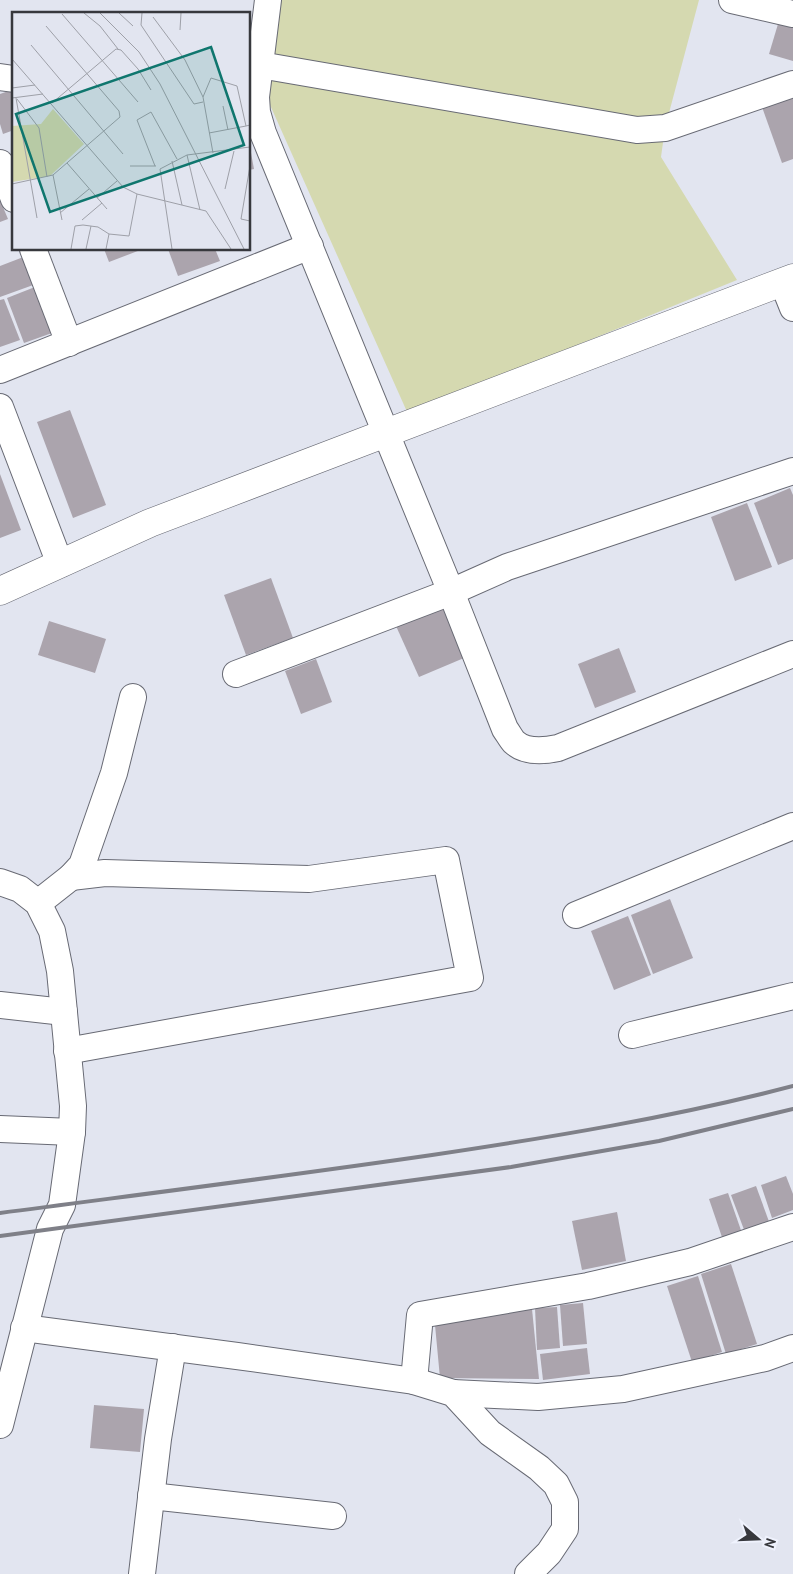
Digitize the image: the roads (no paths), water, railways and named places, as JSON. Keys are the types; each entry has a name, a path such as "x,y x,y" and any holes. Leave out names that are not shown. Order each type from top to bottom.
{"street":[{"path":"268,0 253,112 310,246 505,729 515,743 529,749 545,750 558,748 793,654"},
{"path":"732,0 793,14"},
{"path":"260,65 637,130 665,128 793,84"},
{"path":"0,163 12,194"},
{"path":"0,370 310,246"},
{"path":"33,250 69,343"},
{"path":"0,591 150,523 788,281 793,308"},
{"path":"0,407 60,564"},
{"path":"236,674 451,592 507,567 793,471"},
{"path":"38,903 71,877 82,865 114,773 133,697"},
{"path":"576,915 793,826"},
{"path":"68,1051 470,978 446,860 309,879 104,873 71,877"},
{"path":"0,882 20,889 38,903 52,931 60,971 73,1106 72,1132 62,1205 50,1229 0,1425"},
{"path":"632,1035 793,996"},
{"path":"0,1005 64,1012"},
{"path":"0,1129 72,1132"},
{"path":"414,1381 420,1314 597,1284 690,1262 793,1227"},
{"path":"24,1328 414,1381 453,1393 538,1398 623,1389 764,1358 793,1348"},
{"path":"142,1574 158,1439 173,1348"},
{"path":"453,1393 490,1433 539,1468 556,1484 565,1502 565,1529 549,1553 528,1574"},
{"path":"151,1496 333,1516"}],"railway":[{"path":"0,1213 324,1170 523,1141 658,1117 793,1086"},
{"path":"0,1236 511,1167 659,1141 793,1109"}]}
